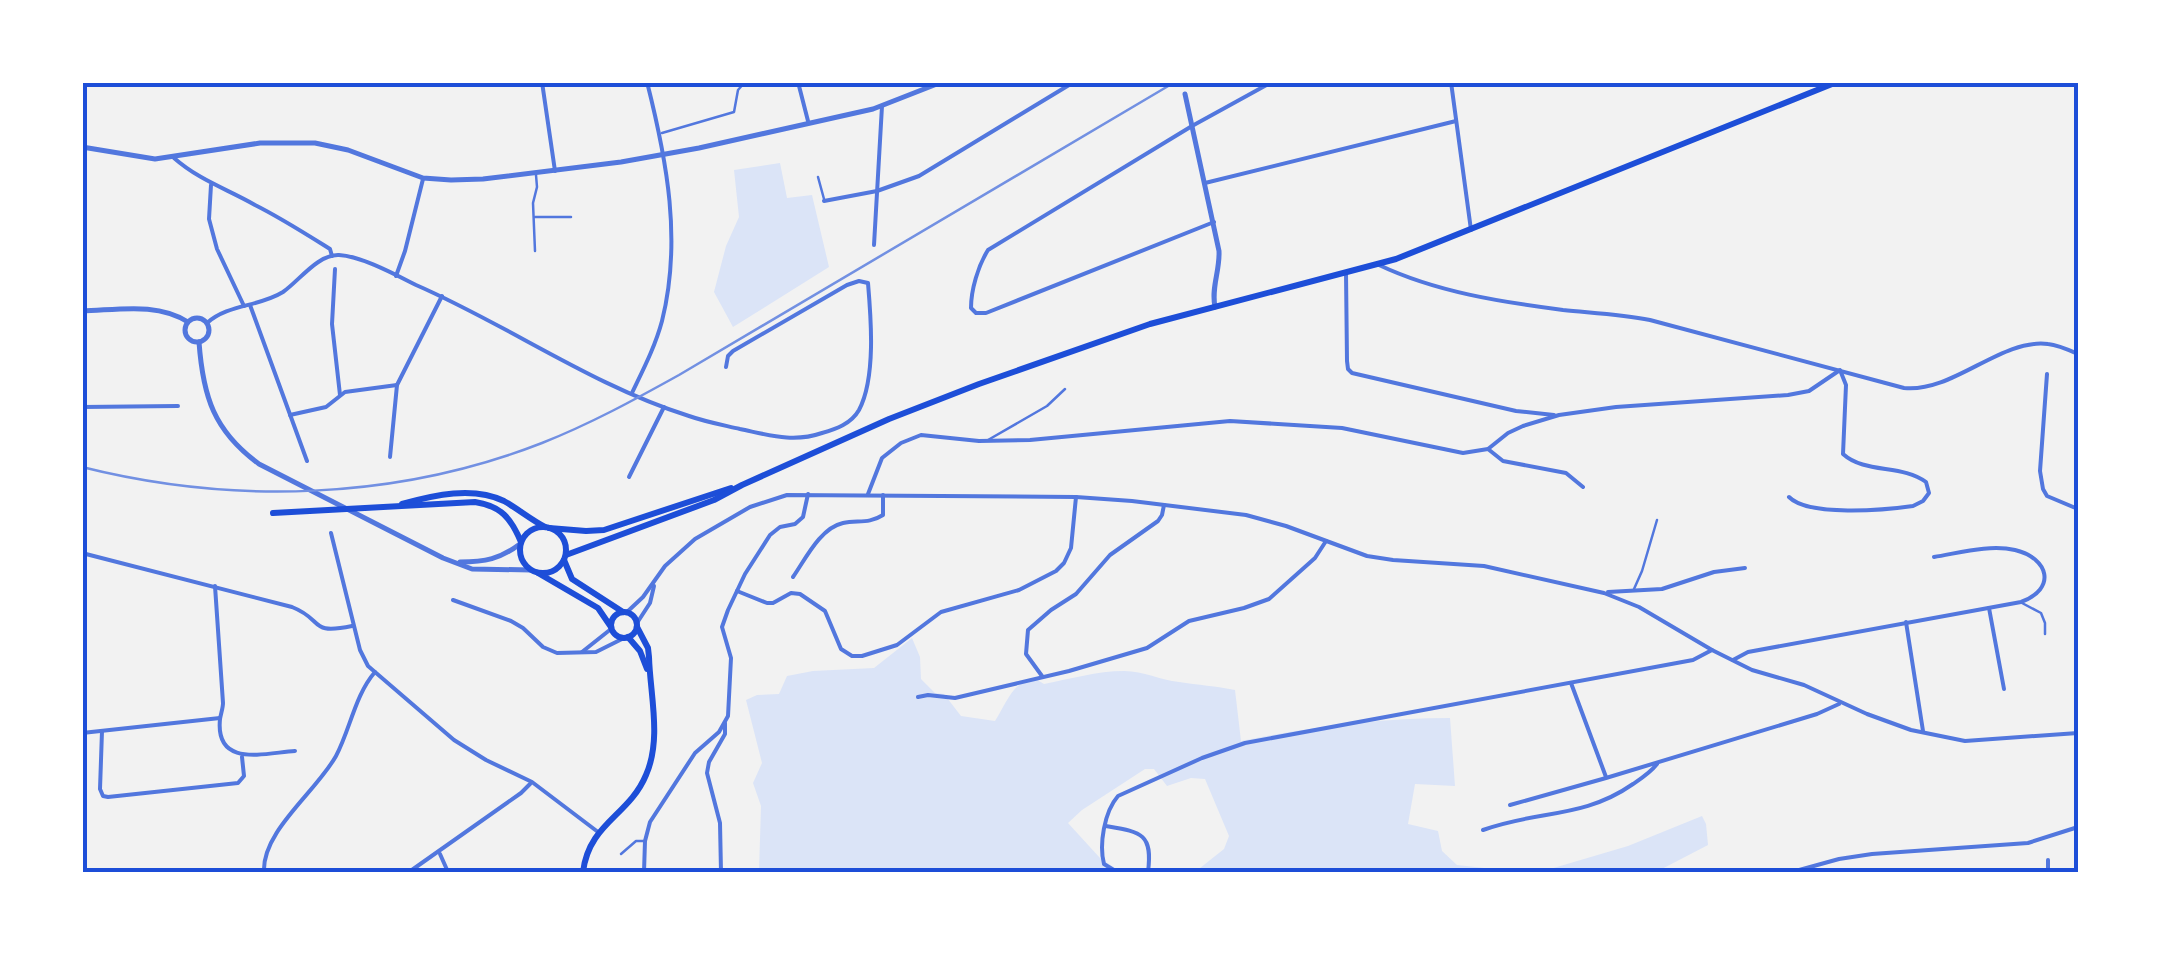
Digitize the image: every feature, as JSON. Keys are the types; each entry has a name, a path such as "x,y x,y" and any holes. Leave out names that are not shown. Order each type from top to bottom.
{"main road":[{"path":"534,572 554,571 565,558 714,500 921,406 1150,324 1378,265 1837,82"},
{"path":"520,543 533,528 604,530 742,485"},
{"path":"273,514 342,511 472,492 488,495 562,538 572,579 634,616 648,648 654,742 650,764 638,791 598,832 587,851 582,872"},
{"path":"396,505 463,501 488,504 505,514 520,543 520,558 534,572 598,608 614,634 626,638 640,651 650,674"},
{"path":"611,628 613,618 625,612"},
{"path":"626,638 634,634 637,625"}],"street":[{"path":"542,82 555,171"},
{"path":"632,394 656,341 670,274 668,178 646,82"},
{"path":"798,82 809,124"},
{"path":"82,147 144,158 174,158 260,143 314,143 348,150 423,178 472,180 664,156 882,106 942,82"},
{"path":"824,200 877,191 937,167 1074,82"},
{"path":"1214,222 986,313 976,313 970,304 988,250 1272,82"},
{"path":"1451,82 1472,230"},
{"path":"1185,94 1214,222 1220,266 1213,286 1215,307"},
{"path":"874,245 882,106"},
{"path":"1205,183 1456,122"},
{"path":"174,158 190,172 328,247 332,256"},
{"path":"396,276 423,178"},
{"path":"211,184 209,220 217,249 247,306 306,461"},
{"path":"207,323 222,312 286,290 321,261 332,256 350,257 442,296 632,394 698,419 788,440 840,427 858,412 864,399 870,355 868,283 847,285 733,351 726,367"},
{"path":"1378,265 1442,289 1650,320 1912,389 1936,384 2032,345 2049,344 2078,354"},
{"path":"334,269 332,324 340,394"},
{"path":"1346,273 1347,361 1352,373 1516,410 1559,415"},
{"path":"390,457 397,385 442,296"},
{"path":"82,311 160,310 188,322"},
{"path":"198,318 207,323 209,333 205,340 192,341 186,336 188,322 198,318"},
{"path":"199,342 203,383 217,421 233,443 259,464 428,552 472,569 534,572"},
{"path":"868,494 882,458 890,450 912,438 930,435 987,441 1214,421 1342,428 1463,454 1488,449 1523,426 1559,415 1616,407 1788,395 1809,391 1840,370"},
{"path":"1789,497 1798,504 1842,510 1913,506 1929,494 1926,482 1916,475 1863,465 1843,454 1846,386 1840,370"},
{"path":"2047,374 2040,479 2047,496 2078,509"},
{"path":"290,415 320,410 352,390 397,385"},
{"path":"82,407 178,406"},
{"path":"630,477 664,407"},
{"path":"1488,449 1503,461 1566,473 1583,487"},
{"path":"644,872 650,822 687,764 728,716 731,672 722,627 737,591 775,529 795,524 803,517 808,494"},
{"path":"625,612 683,550 732,516 762,502 808,494 1076,497 1246,515 1367,556 1484,566 1604,593 1639,607 1752,670 1804,686 1892,724 1923,732 1984,741 2078,733"},
{"path":"793,578 830,530 843,523 879,518 883,495"},
{"path":"737,591 767,602 800,594 825,611 840,648 852,656 897,645 941,612 1020,590 1056,571 1071,548 1076,497"},
{"path":"1042,677 1026,654 1028,630 1076,594 1110,555 1158,520 1164,505"},
{"path":"331,532 363,659 374,672 468,750 532,782 598,832"},
{"path":"918,697 955,698 1147,648 1189,622 1269,598 1314,558 1326,541"},
{"path":"457,562 492,561 520,543"},
{"path":"1732,660 1748,652 2021,602 2040,592 2045,581 2041,566 2027,554 2014,550 1998,548 1934,557"},
{"path":"82,554 292,607 306,612 326,630 354,626"},
{"path":"1604,593 1662,589 1714,572 1744,568"},
{"path":"637,625 650,603 654,582"},
{"path":"214,586 224,702 220,718 226,747 242,755 295,751"},
{"path":"453,600 510,621 549,651 596,652 626,638"},
{"path":"1989,608 2004,689"},
{"path":"1906,622 1923,732"},
{"path":"582,652 611,628"},
{"path":"1117,872 1109,870 1102,859 1106,826 1118,796 1225,749 1693,660 1712,650"},
{"path":"264,872 266,850 336,757 374,672"},
{"path":"1571,683 1606,778"},
{"path":"1510,805 1817,714 1841,702"},
{"path":"82,733 220,718"},
{"path":"721,872 720,823 707,773 709,762 726,734 725,723"},
{"path":"102,732 100,789 108,797 238,783 244,776 242,755"},
{"path":"1483,830 1608,800 1652,771 1660,761"},
{"path":"410,872 532,782"},
{"path":"1106,826 1134,831 1146,839 1150,850 1148,872"},
{"path":"1792,872 1872,854 2028,843 2078,827"},
{"path":"439,852 448,872"},
{"path":"2048,860 2048,872"}],"lane":[{"path":"660,133 734,112 738,90 745,82"},
{"path":"535,251 532,203 536,174"},
{"path":"818,178 824,200"},
{"path":"534,216 571,217"},
{"path":"987,441 1048,406 1065,389"},
{"path":"1633,591 1656,520"},
{"path":"2021,602 2041,613 2045,634"},
{"path":"621,854 636,841 645,841"}],"shaded area":[{"path":"780,163 787,198 812,195 829,267 733,327 714,292 726,246 739,217 734,170"},
{"path":"912,638 920,657 921,679 935,693 944,694 961,716 995,721 1015,688 1034,678 1044,684 1124,671 1235,690 1241,741 1345,724 1450,718 1455,786 1415,784 1408,824 1438,831 1442,851 1457,865 1521,872 1195,872 1224,849 1229,836 1205,779 1191,778 1167,786 1154,769 1145,769 1068,823 1100,858 1121,872 759,872 761,806 753,783 762,763 746,700 779,694 787,676 874,668"},
{"path":"1702,816 1708,845 1656,872 1540,872 1628,846"}],"railway":[{"path":"82,467 197,487 314,491 430,476 542,443 679,375 1175,82"}]}
